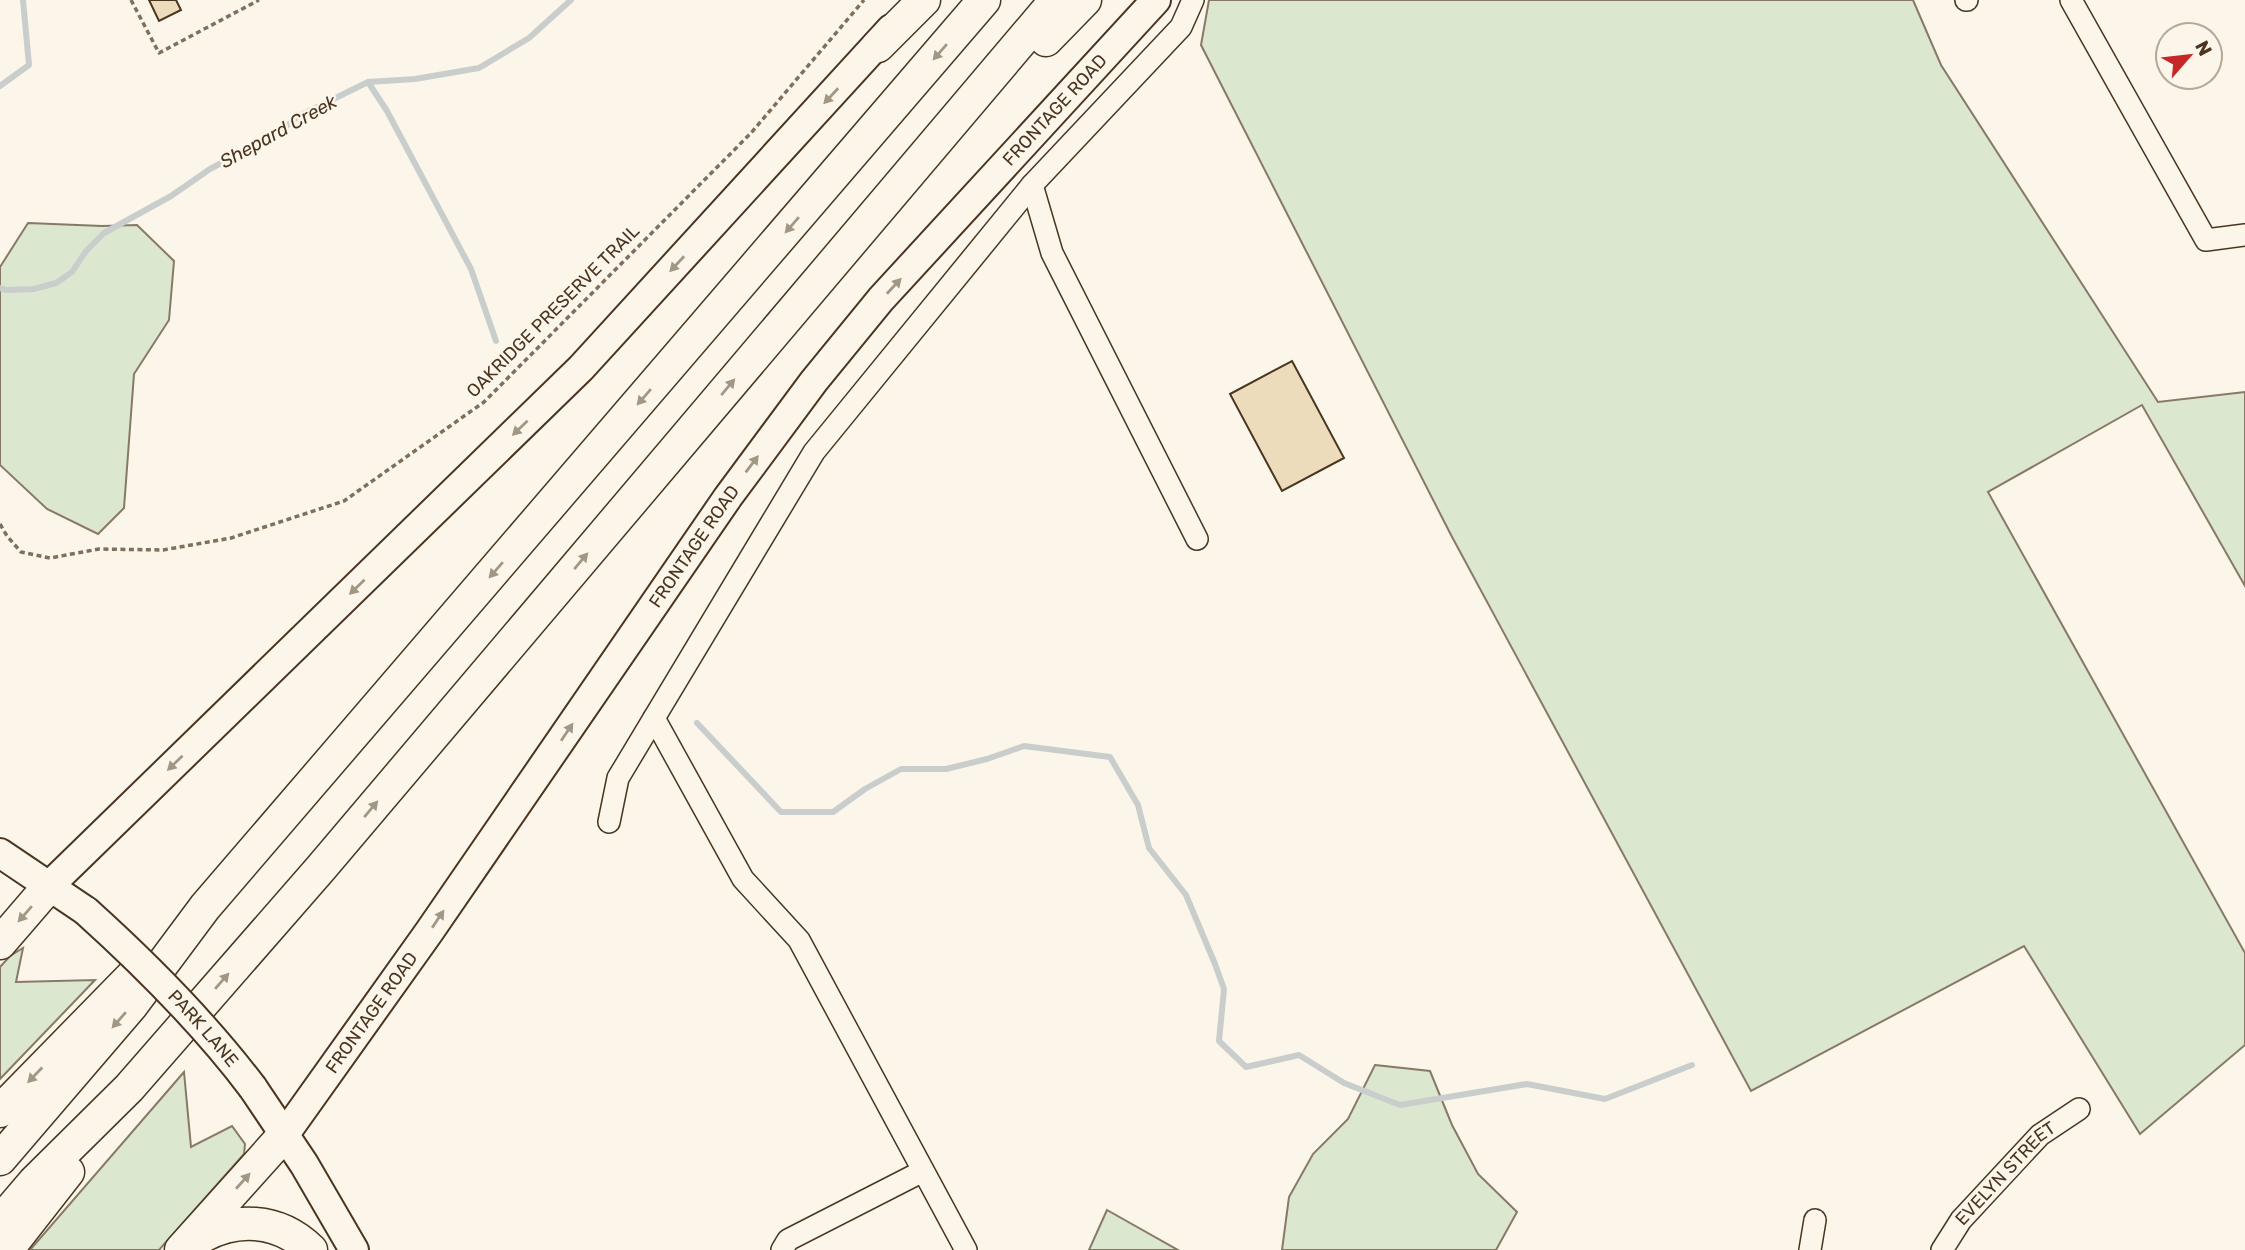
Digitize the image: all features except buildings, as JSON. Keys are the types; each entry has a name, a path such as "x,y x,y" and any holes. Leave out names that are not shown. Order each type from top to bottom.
{"highway":[{"path":"878,46 924,0"},
{"path":"0,1158 132,1005 205,907 984,0"},
{"path":"0,1222 34,1182 129,1088 330,858 1056,0"},
{"path":"839,255 1085,0"},
{"path":"0,943 50,885"},
{"path":"0,1111 117,989 205,907"},
{"path":"7,1250 51,1196 129,1088"},
{"path":"183,1250 285,1134"},
{"path":"183,1250 222,1227 253,1223 280,1229 311,1250"}],"main road":[{"path":"50,885 581,368 878,46 915,0"},
{"name":"FRONTAGE ROAD","path":"285,1134 429,932 728,497 814,381 881,299 1156,0"},
{"name":"PARK LANE","path":"0,853 86,911 145,965 218,1043 285,1134 354,1250"}],"street":[{"path":"609,822 618,778 814,452 1032,185 1181,27 1193,0"},
{"path":"2071,0 2206,240 2245,235"},
{"path":"1032,185 1052,253 1198,539"},
{"path":"654,718 743,879 799,940 965,1250"},
{"name":"EVELYN STREET","path":"1942,1250 1961,1220 2040,1135 2078,1109"},
{"path":"782,1250 781,1247 788,1240 923,1171"},
{"path":"1810,1250 1815,1220"}],"path":[{"path":"131,0 159,53 258,0"},
{"name":"OAKRIDGE PRESERVE TRAIL","path":"0,524 21,552 50,558 99,549 163,550 231,538 344,501 484,402 751,133 864,0"}],"green space":[{"path":"1209,0 1913,0 1941,65 2158,402 2245,392 2245,586 2142,405 1988,492 2245,953 2245,1045 2140,1134 2024,946 1751,1091 1451,535 1201,45"},
{"path":"28,223 137,225 174,261 169,320 134,374 124,508 98,534 47,509 0,465 0,267"},
{"path":"23,948 16,982 95,980 0,1079 0,967 10,956"},
{"path":"1375,1065 1430,1071 1452,1125 1478,1174 1517,1212 1496,1250 1282,1250 1289,1197 1313,1154 1348,1119"},
{"path":"184,1072 191,1147 232,1126 245,1144 244,1154 159,1250 30,1250"},
{"path":"1107,1210 1178,1250 1089,1250"}],"waterway":[{"name":"Shepard Creek","path":"0,86 29,65 23,0"},
{"name":"Shepard Creek","path":"0,288 34,289 56,283 72,272 86,251 104,233 171,196 210,169 281,131 297,117 368,82 415,79 479,68 529,38 571,0"},
{"path":"368,82 387,111 471,269 496,341"},
{"path":"697,723 781,812 833,812 865,789 901,769 946,769 1024,746 1110,757 1138,805 1149,848 1186,895 1215,964 1224,989 1219,1041 1246,1067 1299,1055 1344,1083 1400,1105 1527,1084 1605,1099 1692,1065"}]}
